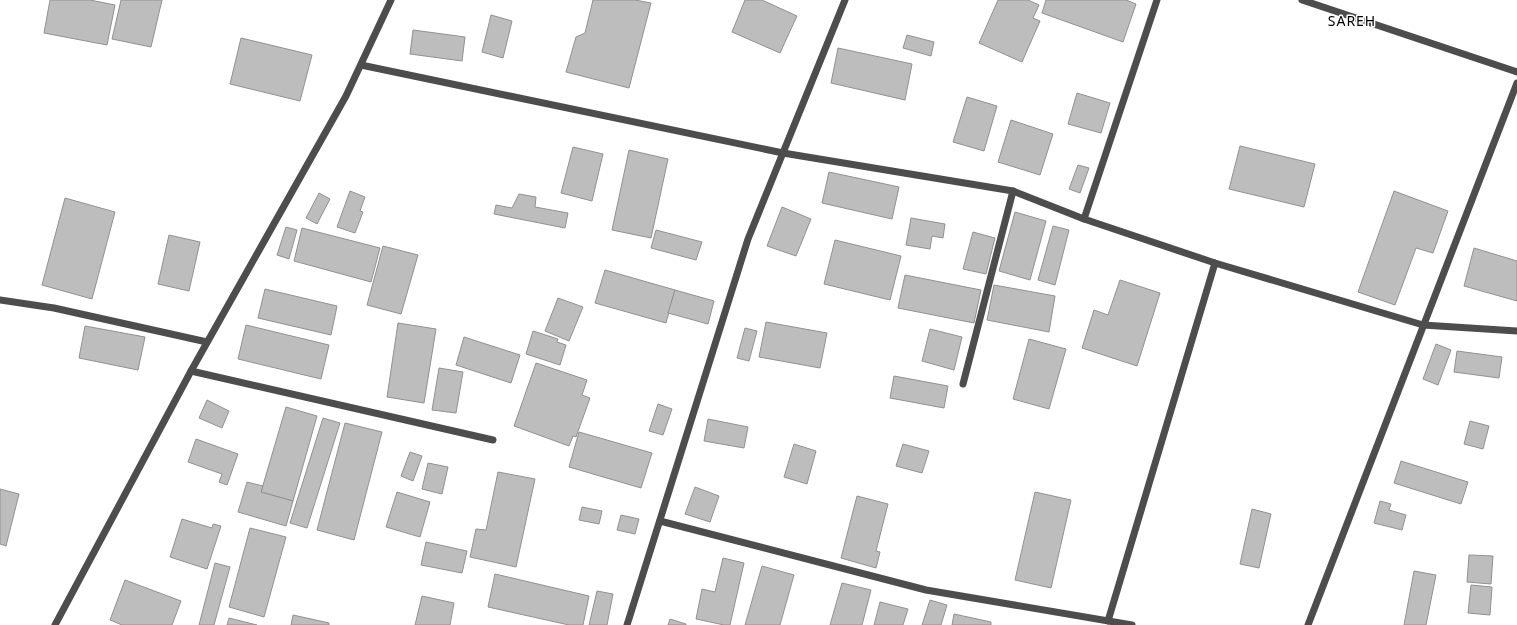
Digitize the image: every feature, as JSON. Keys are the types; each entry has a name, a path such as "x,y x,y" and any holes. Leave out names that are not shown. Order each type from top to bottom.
{"street":[{"path":"55,625 190,371 342,103 391,0"},
{"path":"628,625 748,239 845,0"},
{"path":"1084,219 1157,0"},
{"path":"1302,0 1517,72"},
{"path":"361,65 782,153 1013,192 1084,219 1216,263 1423,325 1517,331"},
{"path":"1308,625 1517,83"},
{"path":"963,384 1013,192"},
{"path":"1108,621 1216,263"},
{"path":"0,300 54,308 207,342"},
{"path":"190,371 493,440"},
{"path":"660,521 926,590 1132,625"}],"building":[{"path":"50,0 90,0 115,5 107,45 44,33"},
{"path":"121,0 162,0 151,47 112,39"},
{"path":"593,0 635,0 651,3 629,88 566,72 576,37 585,33"},
{"path":"745,0 762,0 797,16 780,53 732,32"},
{"path":"998,0 1028,0 1039,5 1033,18 1040,21 1022,62 979,43"},
{"path":"1046,0 1126,0 1136,4 1123,42 1042,13"},
{"path":"491,15 512,21 503,58 482,52"},
{"path":"413,30 465,37 462,61 410,54"},
{"path":"907,35 934,42 931,56 903,48"},
{"path":"241,38 312,55 300,101 230,84"},
{"path":"838,48 912,64 905,100 831,83"},
{"path":"1077,93 1110,103 1101,133 1068,124"},
{"path":"967,97 997,106 984,151 953,142"},
{"path":"1011,120 1053,134 1040,175 998,162"},
{"path":"1240,146 1315,164 1304,207 1229,189"},
{"path":"573,147 603,154 592,201 561,193"},
{"path":"629,150 668,159 651,238 612,230"},
{"path":"1078,165 1089,168 1080,193 1069,189"},
{"path":"829,172 899,187 892,219 822,203"},
{"path":"350,191 365,197 360,211 363,212 355,233 337,227"},
{"path":"1394,191 1448,211 1433,253 1416,248 1395,305 1358,292"},
{"path":"319,193 330,199 317,224 306,218"},
{"path":"519,194 536,197 535,207 568,213 565,228 494,214 496,205 512,208"},
{"path":"65,198 115,212 92,299 42,285"},
{"path":"782,207 811,219 796,256 767,246"},
{"path":"1015,212 1046,221 1030,280 999,271"},
{"path":"911,218 945,224 943,238 932,236 930,249 906,245"},
{"path":"1053,226 1069,230 1055,285 1038,280"},
{"path":"286,227 297,230 289,259 277,255"},
{"path":"302,228 380,248 371,282 294,261"},
{"path":"656,230 702,242 696,260 651,248"},
{"path":"973,232 995,238 986,274 963,269"},
{"path":"169,235 200,242 189,291 158,284"},
{"path":"835,240 901,256 890,300 824,284"},
{"path":"383,246 418,255 401,314 367,305"},
{"path":"1474,248 1517,261 1517,301 1464,286"},
{"path":"605,270 675,290 666,323 595,303"},
{"path":"905,275 981,290 974,323 898,308"},
{"path":"1120,280 1160,293 1137,366 1082,348 1094,310 1108,315"},
{"path":"994,285 1055,296 1049,332 987,320"},
{"path":"265,289 337,306 331,335 258,318"},
{"path":"675,290 714,301 708,324 668,313"},
{"path":"558,298 583,307 569,341 545,331"},
{"path":"766,322 827,333 820,368 759,357"},
{"path":"398,323 436,329 424,403 387,397"},
{"path":"246,325 329,345 321,379 238,359"},
{"path":"85,326 145,337 138,370 79,358"},
{"path":"745,328 757,331 749,361 737,358"},
{"path":"930,329 962,337 954,370 922,361"},
{"path":"533,331 558,339 557,342 566,345 560,365 526,354"},
{"path":"464,337 520,355 511,383 456,365"},
{"path":"1029,339 1066,349 1049,409 1013,399"},
{"path":"1436,344 1451,350 1438,385 1423,379"},
{"path":"1457,351 1502,357 1499,378 1454,372"},
{"path":"536,363 587,380 582,395 590,398 576,437 573,436 569,446 514,426"},
{"path":"439,368 463,372 456,413 432,410"},
{"path":"894,376 948,386 944,408 890,398"},
{"path":"207,400 229,411 222,428 199,418"},
{"path":"658,404 672,409 663,435 649,431"},
{"path":"286,407 317,416 293,501 261,492"},
{"path":"323,418 340,423 307,528 290,523"},
{"path":"708,419 748,427 744,448 704,441"},
{"path":"1470,421 1489,426 1483,449 1464,444"},
{"path":"345,423 382,432 354,540 317,530"},
{"path":"579,432 652,453 641,488 569,467"},
{"path":"196,439 238,454 227,485 219,482 222,474 188,462"},
{"path":"794,444 816,451 807,484 784,477"},
{"path":"903,444 929,451 922,473 896,466"},
{"path":"410,452 422,456 413,481 401,476"},
{"path":"1401,461 1468,482 1461,504 1394,483"},
{"path":"428,463 448,467 442,494 422,489"},
{"path":"498,472 535,479 516,567 470,557 476,529 486,530"},
{"path":"247,482 263,486 261,492 293,501 286,526 238,512"},
{"path":"695,487 719,496 710,522 685,514"},
{"path":"0,489 19,494 6,546 0,544"},
{"path":"397,492 430,502 420,537 386,527"},
{"path":"1035,492 1071,500 1051,588 1015,580"},
{"path":"857,496 888,504 876,551 880,552 876,568 841,558"},
{"path":"1380,501 1391,504 1389,510 1406,515 1402,530 1374,523"},
{"path":"582,507 602,511 599,524 579,520"},
{"path":"1252,509 1271,514 1259,568 1240,564"},
{"path":"621,515 639,519 635,534 617,530"},
{"path":"182,519 212,528 213,524 221,526 207,569 170,557"},
{"path":"250,528 286,537 264,617 229,607"},
{"path":"426,542 467,551 462,573 421,565"},
{"path":"1469,555 1493,556 1491,584 1467,582"},
{"path":"723,558 744,563 730,625 696,619 702,589 715,592"},
{"path":"215,563 230,567 214,625 199,625"},
{"path":"762,566 794,575 780,625 745,625"},
{"path":"1414,571 1436,575 1426,625 1404,625"},
{"path":"495,574 589,596 583,625 569,625 488,607"},
{"path":"125,580 181,601 172,625 122,625 110,620"},
{"path":"842,583 871,590 862,625 830,625"},
{"path":"1471,585 1492,587 1490,615 1468,613"},
{"path":"597,591 613,594 607,625 589,625"},
{"path":"422,596 454,603 450,625 415,625"},
{"path":"930,600 947,605 941,625 922,625"},
{"path":"880,602 908,609 903,625 874,625"},
{"path":"954,614 991,622 991,625 952,625"},
{"path":"293,615 329,623 329,625 291,625"},
{"path":"229,618 257,625 227,625"},
{"path":"670,619 686,624 686,625 668,625"}],"district":[{"name":"SAREH","path":"1352,20"}]}
